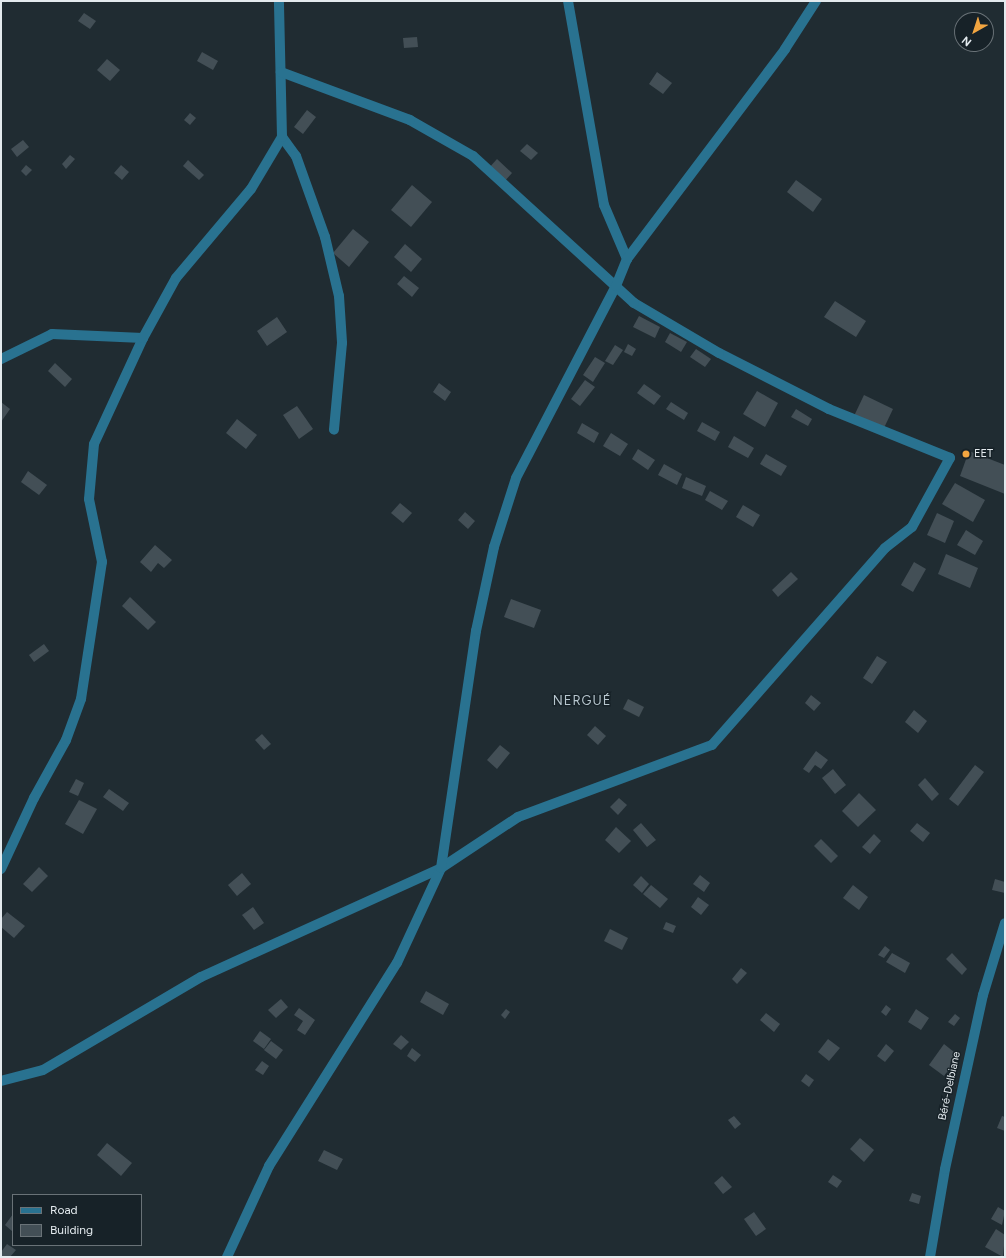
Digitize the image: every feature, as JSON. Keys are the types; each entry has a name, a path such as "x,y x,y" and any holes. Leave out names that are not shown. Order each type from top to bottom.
{"street":[{"path":"1,869 34,798 66,740 81,699 102,562 89,498 94,444 143,338 176,278 251,188 282,137 279,1"},
{"path":"568,1 604,206 627,259"},
{"path":"227,1257 269,1166 397,963 441,868 476,631 494,547 516,478 616,286 627,259 784,49 816,1"},
{"path":"1,1081 43,1070 201,978 441,868 518,817 712,745 885,548 912,528 950,458 829,409 719,353 634,303 473,156 410,120 281,72"},
{"path":"282,137 296,156 325,237 339,296 342,343 334,430"},
{"path":"1,359 52,334 143,338"},
{"name":"Béré-Delbiane","path":"930,1257 945,1169 981,1003 1005,923"}],"building":[{"path":"84,13 96,21 90,29 78,21"},
{"path":"417,37 418,47 404,48 403,38"},
{"path":"202,52 218,61 213,70 197,61"},
{"path":"107,59 120,70 110,81 97,70"},
{"path":"657,72 672,83 663,94 649,84"},
{"path":"307,110 316,117 303,134 294,127"},
{"path":"190,113 196,118 190,125 184,120"},
{"path":"23,140 29,147 17,157 11,149"},
{"path":"527,144 538,153 531,160 520,151"},
{"path":"70,155 75,159 66,169 62,164"},
{"path":"497,159 512,173 503,183 488,169"},
{"path":"188,160 204,175 199,180 183,166"},
{"path":"26,165 32,170 26,176 21,171"},
{"path":"121,165 129,172 122,180 114,173"},
{"path":"796,180 822,199 813,212 787,192"},
{"path":"412,185 432,202 411,227 391,210"},
{"path":"353,229 369,242 349,267 333,253"},
{"path":"405,244 422,259 411,272 394,257"},
{"path":"404,276 419,288 412,297 397,284"},
{"path":"835,301 866,321 856,337 824,317"},
{"path":"639,316 660,327 655,338 633,327"},
{"path":"277,317 287,332 267,346 257,331"},
{"path":"670,333 687,342 681,352 665,342"},
{"path":"628,344 636,349 632,356 624,352"},
{"path":"615,345 623,350 613,365 605,361"},
{"path":"696,349 711,359 705,367 690,357"},
{"path":"595,357 605,363 593,382 583,375"},
{"path":"55,363 72,379 65,387 48,371"},
{"path":"585,380 595,387 580,406 571,399"},
{"path":"439,383 451,392 445,401 433,392"},
{"path":"644,384 661,396 654,405 637,393"},
{"path":"757,391 778,403 765,427 743,414"},
{"path":"864,395 893,409 883,430 854,416"},
{"path":"1,402 10,409 1,422"},
{"path":"671,402 688,413 684,420 666,409"},
{"path":"297,406 313,429 299,439 283,415"},
{"path":"796,409 812,419 808,426 791,417"},
{"path":"237,419 257,435 246,449 226,433"},
{"path":"702,422 720,432 715,441 697,431"},
{"path":"582,423 599,433 594,443 577,433"},
{"path":"611,433 628,444 620,456 603,446"},
{"path":"734,436 754,448 748,458 728,447"},
{"path":"638,449 655,460 648,470 632,459"},
{"path":"969,451 1005,465 1005,494 960,476"},
{"path":"766,454 787,466 781,476 760,464"},
{"path":"664,464 682,474 677,485 658,475"},
{"path":"28,471 47,485 39,495 21,482"},
{"path":"686,477 706,486 702,496 682,488"},
{"path":"955,483 985,500 973,522 942,504"},
{"path":"710,491 728,501 722,510 705,500"},
{"path":"400,503 412,513 403,523 391,513"},
{"path":"743,505 760,515 753,527 736,517"},
{"path":"465,512 475,521 468,529 458,520"},
{"path":"937,513 954,521 945,543 927,535"},
{"path":"966,530 983,541 975,555 957,545"},
{"path":"155,545 172,560 164,568 158,563 151,572 140,562"},
{"path":"946,554 978,568 970,588 938,574"},
{"path":"914,562 926,569 913,592 901,585"},
{"path":"791,572 798,579 778,597 772,590"},
{"path":"130,597 156,622 148,630 122,606"},
{"path":"511,599 541,610 534,628 504,617"},
{"path":"44,644 49,651 34,662 29,655"},
{"path":"877,656 887,662 872,684 863,678"},
{"path":"811,695 821,703 814,711 805,703"},
{"path":"628,699 644,707 639,717 623,709"},
{"path":"914,710 927,721 918,733 905,722"},
{"path":"595,726 606,736 598,745 587,735"},
{"path":"262,734 271,744 264,750 255,740"},
{"path":"500,745 510,753 497,769 487,760"},
{"path":"816,751 828,760 821,769 815,765 809,773 803,769"},
{"path":"975,765 984,772 958,806 949,799"},
{"path":"833,769 846,785 835,794 822,778"},
{"path":"925,778 939,794 932,801 918,785"},
{"path":"76,779 84,783 78,796 69,792"},
{"path":"109,789 129,803 123,811 103,797"},
{"path":"859,793 876,810 858,827 842,811"},
{"path":"619,798 627,805 618,815 610,807"},
{"path":"79,800 97,809 83,834 65,824"},
{"path":"641,823 656,840 647,847 633,830"},
{"path":"917,823 930,833 923,842 910,831"},
{"path":"616,827 631,841 619,853 605,840"},
{"path":"874,834 881,841 870,854 862,847"},
{"path":"821,839 838,856 831,863 814,846"},
{"path":"39,867 48,876 32,892 23,884"},
{"path":"242,873 251,884 237,896 228,885"},
{"path":"700,875 710,883 704,892 693,884"},
{"path":"641,876 649,884 642,893 633,885"},
{"path":"995,879 1005,882 1005,893 992,890"},
{"path":"651,885 668,899 660,908 643,894"},
{"path":"853,885 868,897 859,910 843,898"},
{"path":"698,897 709,905 701,915 691,907"},
{"path":"253,907 264,923 254,930 242,915"},
{"path":"7,912 25,926 14,938 1,927 1,919"},
{"path":"666,922 676,926 673,933 663,929"},
{"path":"610,929 628,938 622,950 604,941"},
{"path":"885,946 890,950 884,958 878,955"},
{"path":"892,953 910,963 905,973 886,962"},
{"path":"952,953 967,969 962,975 946,959"},
{"path":"741,968 747,973 737,984 732,979"},
{"path":"426,991 449,1004 443,1015 420,1002"},
{"path":"281,999 288,1007 276,1018 268,1010"},
{"path":"886,1005 891,1009 886,1016 881,1012"},
{"path":"299,1008 315,1020 305,1035 297,1030 303,1021 294,1015"},
{"path":"506,1009 510,1012 505,1019 501,1015"},
{"path":"916,1009 929,1018 921,1030 908,1022"},
{"path":"766,1013 780,1024 774,1032 760,1020"},
{"path":"955,1014 960,1018 954,1026 948,1022"},
{"path":"260,1031 271,1039 264,1049 253,1041"},
{"path":"401,1035 409,1042 401,1050 393,1044"},
{"path":"828,1039 840,1048 829,1061 818,1052"},
{"path":"271,1041 283,1050 276,1059 264,1050"},
{"path":"886,1044 894,1051 885,1062 877,1056"},
{"path":"944,1044 959,1056 944,1076 929,1065"},
{"path":"412,1048 421,1055 415,1062 407,1056"},
{"path":"262,1061 269,1066 263,1075 255,1070"},
{"path":"806,1074 814,1080 809,1087 801,1081"},
{"path":"734,1116 741,1124 735,1129 728,1120"},
{"path":"1002,1116 1005,1117 1005,1131 997,1128"},
{"path":"860,1138 874,1150 864,1162 850,1149"},
{"path":"107,1143 132,1163 121,1176 97,1155"},
{"path":"324,1150 343,1159 337,1170 318,1161"},
{"path":"833,1175 842,1181 837,1188 828,1182"},
{"path":"722,1176 732,1187 723,1194 714,1183"},
{"path":"912,1193 921,1196 919,1204 909,1201"},
{"path":"998,1207 1005,1211 1002,1225 991,1219"},
{"path":"754,1212 766,1229 756,1236 744,1219"},
{"path":"12,1215 12,1231 5,1225"},
{"path":"996,1229 1005,1235 1003,1257 985,1247"},
{"path":"7,1244 16,1250 10,1257 1,1257 1,1252"}],"place":[{"name":"EET","path":"966,454"}],"district":[{"name":"NERGUÉ","path":"582,701"}]}
